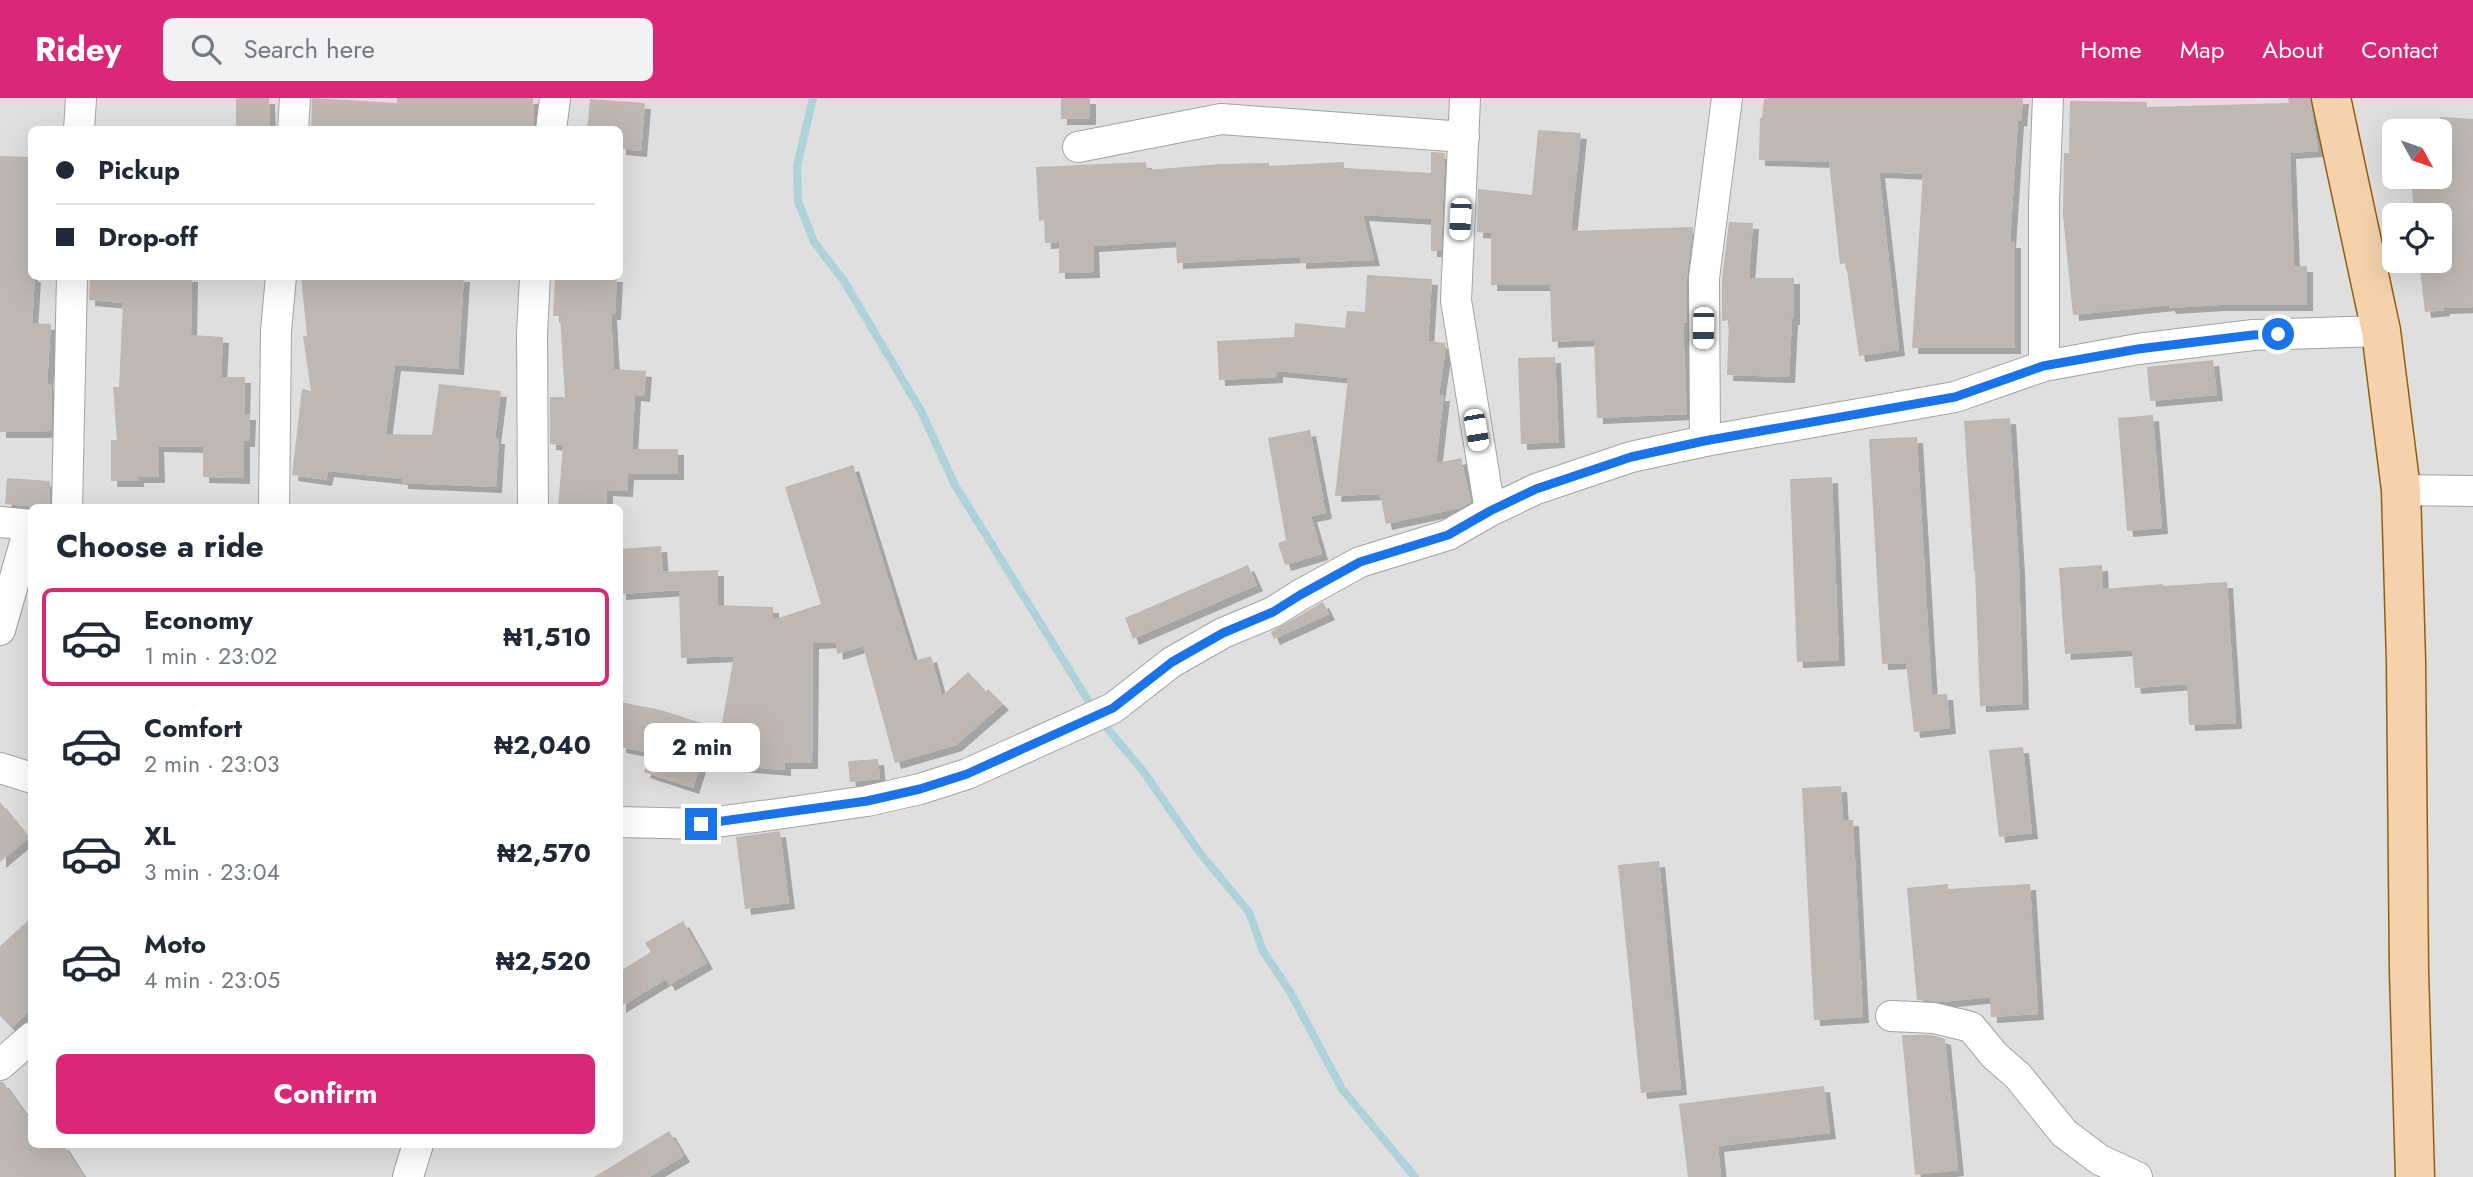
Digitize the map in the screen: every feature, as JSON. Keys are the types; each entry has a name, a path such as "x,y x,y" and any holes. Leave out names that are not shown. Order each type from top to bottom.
{"main road":[{"path":"2331,98 2381,331 2401,490 2415,1177"}],"street":[{"path":"79,126 81,98"},
{"path":"293,126 295,98"},
{"path":"552,126 555,98"},
{"path":"1465,98 1456,300 1490,511"},
{"path":"1704,441 1704,278 1727,98"},
{"path":"2043,366 2043,201 2048,98"},
{"path":"1078,147 1220,109 1464,137"},
{"path":"67,504 72,280"},
{"path":"274,504 276,331 281,280"},
{"path":"533,504 532,334 535,280"},
{"path":"623,822 701,824 867,801 920,789 967,774 1113,708 1172,662 1223,633 1273,612 1360,562 1448,535 1536,489 1631,457 1704,441 1955,397 2043,366 2138,349 2253,335 2381,331"},
{"path":"2401,490 2473,491"},
{"path":"0,522 28,525"},
{"path":"0,630 28,536"},
{"path":"0,768 28,777"},
{"path":"1891,1016 1934,1018 1971,1027 1995,1056 2018,1076 2064,1133 2100,1160 2137,1177"},
{"path":"0,1065 28,1040"},
{"path":"408,1177 417,1148"}],"shaded area":[{"path":"0,98 2473,98 2473,1177 0,1177"}],"building":[{"path":"236,98 269,98 270,126 236,126"},
{"path":"312,98 397,103 397,98 533,98 534,126 311,126"},
{"path":"1061,98 1090,98 1090,119 1061,119"},
{"path":"1764,98 2023,98 2021,121 2018,120 2010,242 2015,242 2015,348 1912,348 1923,174 1879,172 1899,350 1859,356 1846,263 1840,264 1829,162 1759,160 1760,118"},
{"path":"2288,98 2310,98 2318,151 2290,153 2294,266 2307,266 2307,305 2170,308 2169,305 2073,315 2063,215 2064,153 2069,153 2070,101 2147,102 2147,107 2289,103"},
{"path":"590,99 645,103 641,151 623,149 623,126 587,126"},
{"path":"2440,117 2473,119 2473,307 2425,312 2420,273 2452,273 2452,203 2413,203 2412,189 2452,189 2452,119"},
{"path":"1538,130 1581,133 1571,231 1693,227 1687,276 1687,323 1683,323 1687,414 1597,418 1594,340 1552,342 1550,285 1491,285 1491,233 1477,232 1478,189 1532,195"},
{"path":"1431,152 1445,153 1441,251 1431,251 1431,219 1363,215 1374,260 1300,263 1300,257 1177,263 1176,241 1093,246 1094,272 1059,273 1059,242 1045,243 1044,220 1039,221 1036,167 1146,162 1147,170 1221,164 1269,163 1269,166 1344,162 1344,168 1431,173"},
{"path":"0,156 28,157 28,280 35,280 32,323 51,324 47,384 52,384 51,430 0,432"},
{"path":"1729,222 1753,223 1749,278 1794,278 1789,377 1727,375 1729,320 1722,321 1722,279"},
{"path":"1367,275 1432,279 1428,341 1445,343 1446,347 1439,395 1444,395 1436,463 1461,458 1471,502 1460,508 1386,524 1380,494 1335,496 1348,378 1277,371 1277,377 1219,380 1217,341 1294,337 1295,323 1345,328 1347,311 1365,312"},
{"path":"90,280 192,280 191,335 223,337 221,377 245,377 244,414 250,414 249,441 244,441 244,478 203,477 203,447 158,446 159,477 138,477 138,481 111,481 111,440 117,440 113,387 119,387 123,303 89,300"},
{"path":"301,280 464,280 458,369 395,365 386,434 432,435 439,384 501,391 495,438 499,438 496,487 402,483 402,479 328,471 326,480 292,475 302,389 311,391 303,336 307,336"},
{"path":"555,280 617,280 615,314 611,314 614,369 646,371 644,396 635,395 632,449 678,449 678,474 628,474 627,491 607,490 607,504 558,504 563,445 550,444 550,397 565,397 560,316 553,316"},
{"path":"1555,357 1559,442 1521,444 1518,358"},
{"path":"2213,360 2217,395 2150,401 2147,367"},
{"path":"2153,415 2162,528 2127,531 2118,418"},
{"path":"2010,418 2019,568 2023,704 1980,706 1975,571 1964,421"},
{"path":"1310,430 1326,513 1311,516 1322,554 1285,565 1278,543 1286,540 1268,438"},
{"path":"1917,437 1932,695 1947,694 1950,728 1914,732 1906,663 1882,664 1869,439"},
{"path":"853,465 914,661 931,656 942,696 968,672 986,692 988,689 1003,704 956,745 895,763 863,646 837,654 836,642 813,643 812,763 785,763 785,770 701,763 693,788 644,772 651,753 623,748 623,703 661,710 717,728 718,723 722,723 734,656 681,658 679,590 623,594 623,549 661,546 663,572 718,570 718,605 773,607 773,620 821,604 785,487"},
{"path":"1832,477 1839,660 1797,662 1790,479"},
{"path":"7,478 50,481 50,504 5,504"},
{"path":"1248,565 1257,585 1133,639 1125,618"},
{"path":"2102,565 2103,589 2227,582 2236,723 2189,725 2187,684 2135,688 2132,650 2065,654 2059,568"},
{"path":"1323,602 1329,614 1274,639 1271,632"},
{"path":"2023,747 2032,833 1999,837 1989,750"},
{"path":"878,759 880,779 850,782 848,761"},
{"path":"1841,786 1843,820 1853,820 1863,1017 1814,1020 1802,788"},
{"path":"0,802 28,839 0,862"},
{"path":"780,831 789,903 745,909 736,837"},
{"path":"1659,861 1681,1089 1641,1093 1618,865"},
{"path":"1948,884 1948,889 2030,884 2038,1014 1991,1017 1990,997 1942,1002 1917,1000 1907,888"},
{"path":"28,921 28,1012 12,1028 0,1016 0,946"},
{"path":"683,921 707,963 669,985 666,979 623,1005 623,969 651,952 645,943"},
{"path":"1902,1035 1932,1035 1945,1039 1958,1170 1915,1175"},
{"path":"0,1082 3,1082 28,1117 28,1148 66,1148 84,1177 0,1177"},
{"path":"1824,1086 1830,1133 1718,1146 1721,1177 1688,1177 1679,1104"},
{"path":"669,1131 684,1156 649,1177 594,1177"}],"waterway":[{"path":"813,98 797,166 798,201 814,242 844,281 921,411 955,485 1094,710"},
{"path":"1101,721 1143,771 1200,853 1249,912 1263,951 1289,990 1342,1089 1415,1177"}],"route":[{"path":"701,824 867,801 920,789 967,774 1113,708 1172,662 1223,633 1273,612 1360,562 1448,535 1536,489 1631,457 1704,441 1955,397 2043,366 2138,349 2278,334"}]}
